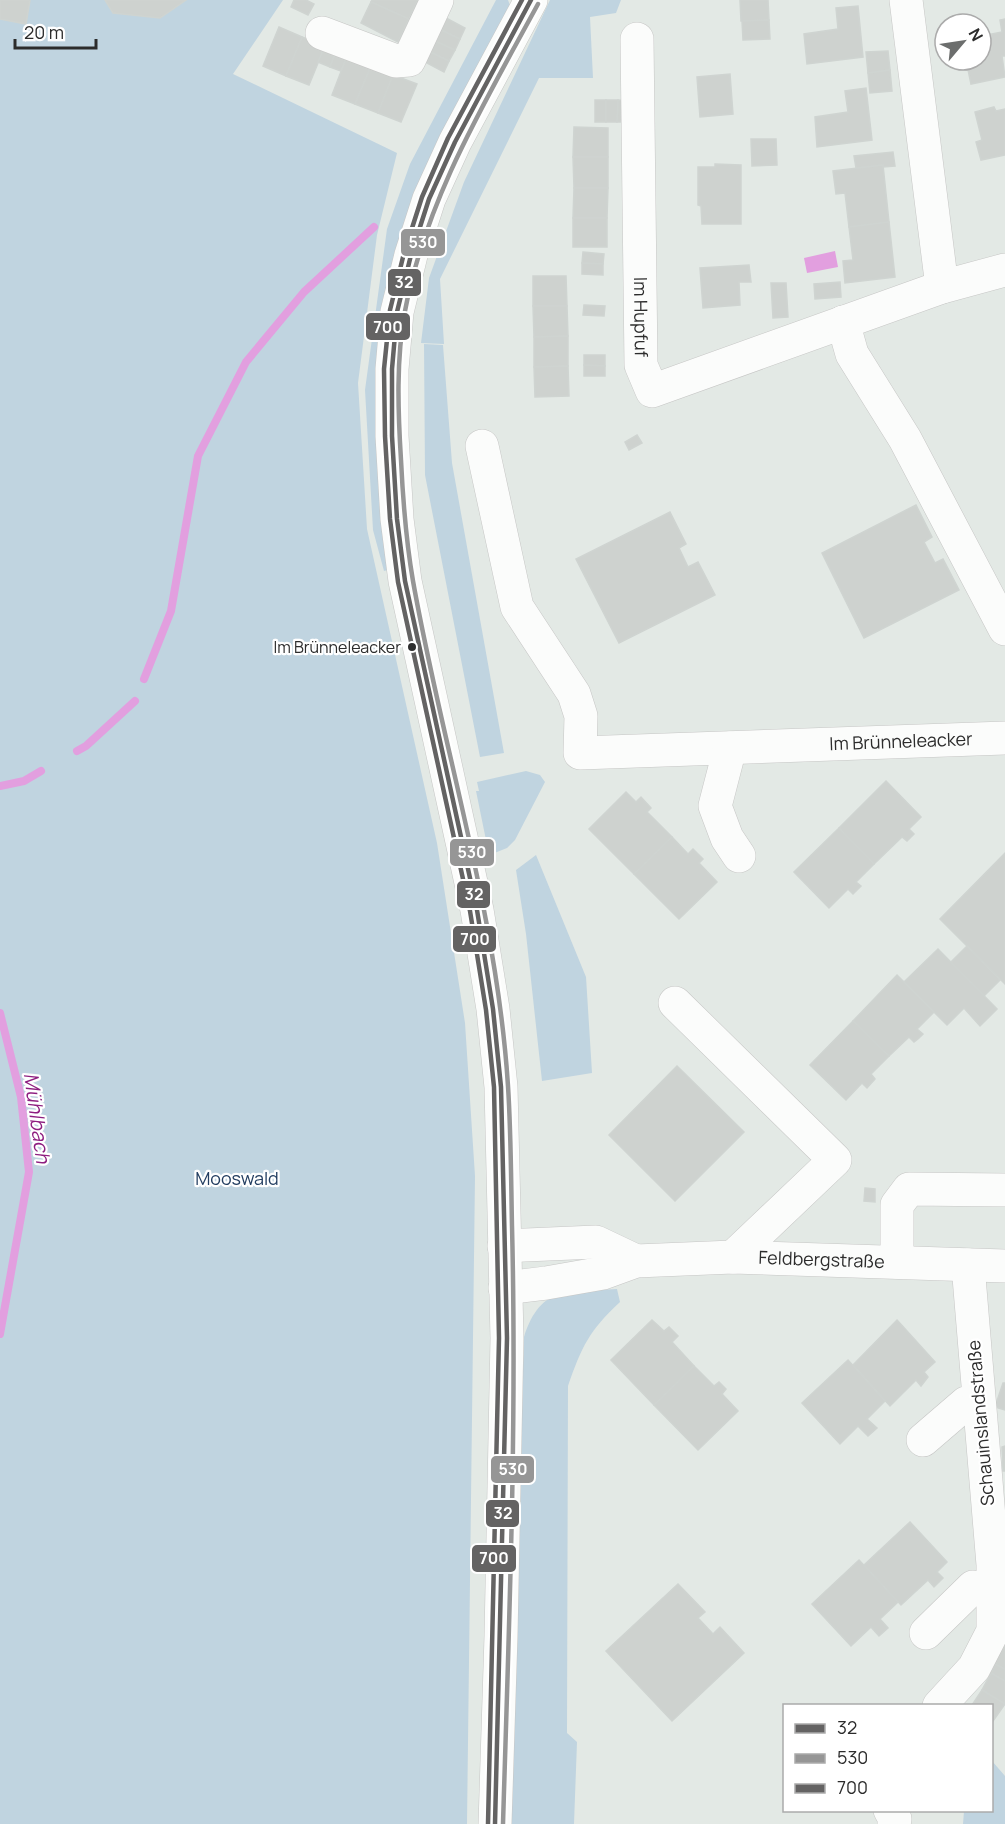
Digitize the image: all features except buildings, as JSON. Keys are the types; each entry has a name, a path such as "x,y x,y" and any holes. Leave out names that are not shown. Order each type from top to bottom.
{"street":[{"path":"322,33 396,61 409,60 437,0"},
{"path":"495,1824 507,1338 500,1076 477,910 405,581 397,519 392,436 392,369 397,312 411,255 429,199 455,142 531,0"},
{"path":"906,0 942,286"},
{"name":"Im Hupfuf","path":"637,39 641,365 652,391 942,286 1005,270"},
{"path":"843,322 852,354 905,439 1005,629"},
{"name":"Im Brünneleacker","path":"482,446 517,607 574,694 580,716 580,753 1005,738"},
{"path":"730,748 715,806 727,838 739,856"},
{"path":"675,1003 835,1160 732,1257"},
{"path":"897,1262 897,1205 909,1189 1005,1190"},
{"name":"Feldbergstraße","path":"504,1246 596,1242 636,1261"},
{"name":"Feldbergstraße","path":"505,1288 603,1273 636,1261 732,1257 1005,1266"},
{"name":"Schauinslandstraße","path":"941,1704 974,1668 999,1632 968,1265"},
{"path":"922,1440 966,1403 979,1403"},
{"path":"926,1633 973,1587 994,1590"}],"green space":[{"name":"Mooswald","path":"30,0 105,0 113,13 160,18 186,0 283,0 233,74 397,153 377,235 358,383 367,529 437,843 465,1023 475,1176 467,1824 0,1824 0,19 26,24"},
{"path":"496,0 508,0 511,8 413,201 392,569 384,571 373,530 365,390 387,229 410,164"},
{"path":"550,0 621,0 616,13 590,17 593,78 539,78 440,279 444,344 421,343 429,278 464,182"},
{"path":"424,344 443,345 452,463 504,753 480,757 425,475"},
{"path":"526,771 540,775 545,782 515,840 507,848 492,854 486,840 476,791 479,791 477,782"},
{"path":"536,855 586,977 592,1073 542,1081 526,934 516,870"},
{"path":"617,1289 620,1302 588,1340 568,1386 567,1733 577,1742 574,1824 509,1824 524,1337 531,1320 548,1299 571,1292"},
{"path":"993,1762 1005,1776 1005,1824 963,1824 964,1812 993,1812"}],"shaded area":[{"path":"835,251 838,267 807,273 804,258"}],"waterway":[{"path":"144,679 171,611 198,456 246,362 304,292 374,227"},
{"path":"77,751 86,746 135,701"},
{"path":"0,786 24,781 41,771"},
{"name":"Mühlbach","path":"0,1013 21,1097 29,1172 0,1334"}],"transit line":[{"name":"700","path":"488,1824 499,1338 494,1087 486,1010 470,911 398,582 390,519 384,369 390,310 404,253 422,197 448,138 522,0"},
{"name":"32","path":"495,1824 507,1338 501,1087 493,1009 477,910 405,581 397,519 392,436 392,369 397,312 411,255 429,199 455,142 531,0"},
{"name":"530","path":"503,1824 514,1375 508,1086 493,958 468,832 425,644 411,566 403,491 398,386 405,311 427,230 442,190 478,115 538,4"}],"place":[{"name":"Im Brünneleacker","path":"412,647"}]}
